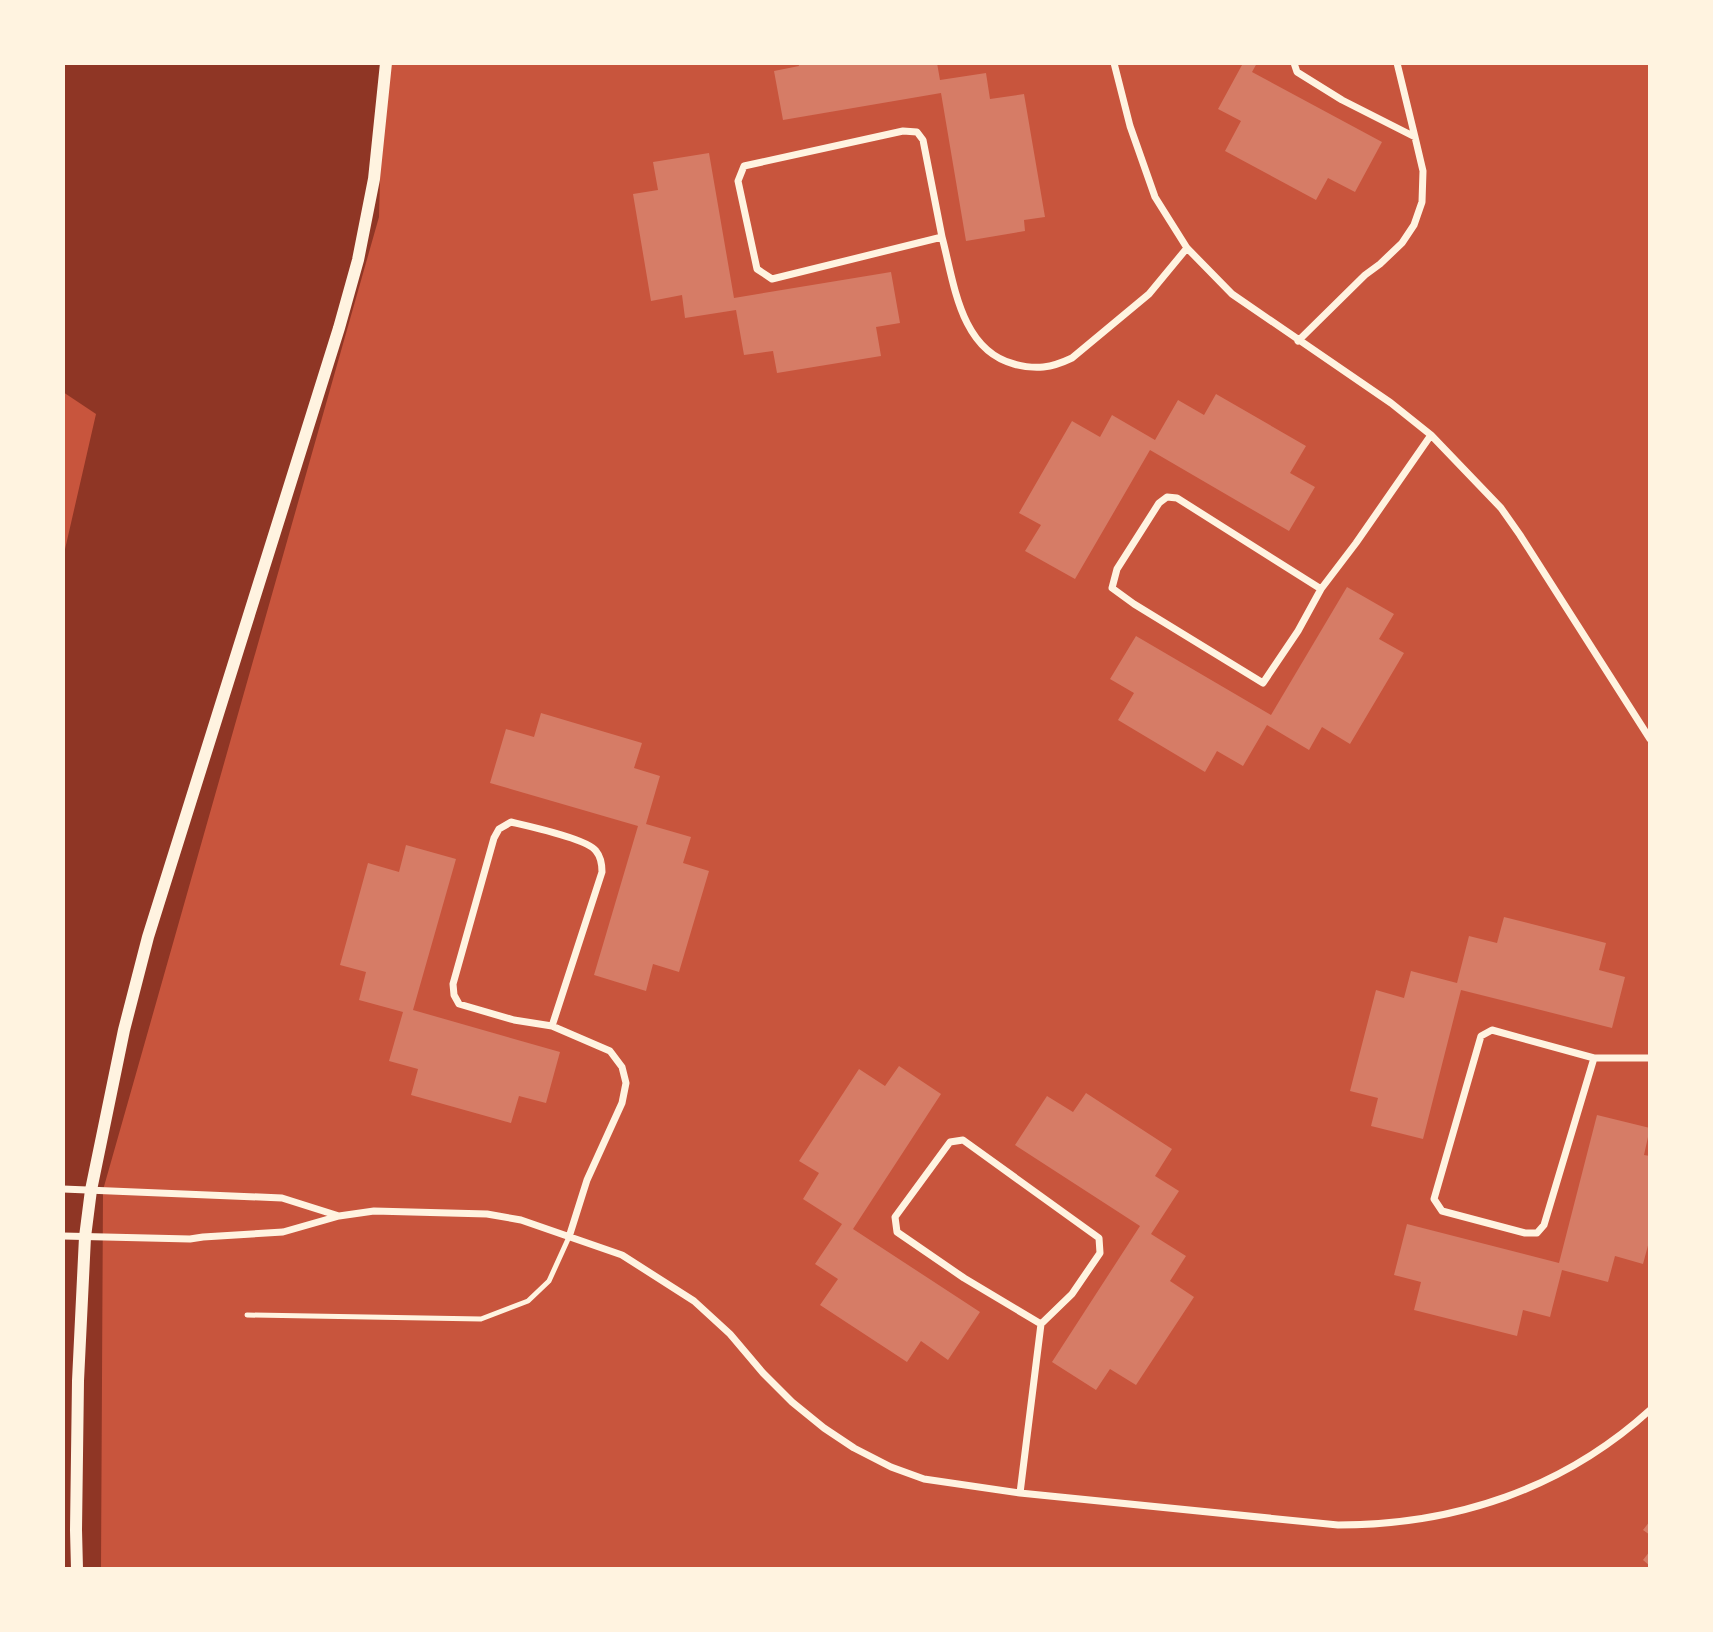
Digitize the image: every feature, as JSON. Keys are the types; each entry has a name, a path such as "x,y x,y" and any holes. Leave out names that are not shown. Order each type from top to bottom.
{"street":[{"path":"77,1569 78,1381 85,1237 91,1190 124,1030 148,937 358,260 374,179 386,63"},
{"path":"1114,63 1130,126 1155,197 1187,248 1231,294 1391,403 1431,435 1501,508 1650,739"},
{"path":"1294,63 1297,72 1342,100 1415,137"},
{"path":"1298,341 1402,243 1414,225 1422,202 1423,171 1397,63"},
{"path":"943,237 772,279 757,270 738,181 744,166 902,131 917,132 923,139 943,237 967,325 980,344 1003,361 1030,368 1057,365 1072,358 1149,294 1187,248"},
{"path":"1321,589 1177,498 1167,497 1159,503 1117,569 1112,588 1263,682 1321,589 1431,435"},
{"path":"552,1026 602,872 601,860 595,848 581,841 511,822 499,829 494,838 453,984 454,995 459,1004 514,1020 552,1026 610,1051 622,1067 626,1083 622,1102 587,1180 569,1237"},
{"path":"1594,1058 1544,1225 1536,1233 1525,1233 1441,1211 1434,1199 1481,1037 1492,1030 1594,1058 1650,1058"},
{"path":"1020,1493 1041,1324 1072,1294 1100,1253 1099,1238 963,1140 950,1142 895,1217 897,1232 964,1278 1041,1324"},
{"path":"63,1189 282,1198 339,1216"},
{"path":"63,1236 190,1240 284,1232 339,1216 374,1211 487,1214 521,1220 622,1255 694,1301 730,1334 792,1402 854,1448 891,1467 924,1479 1020,1493 1338,1525 1408,1522 1471,1509 1516,1494 1556,1476 1601,1450 1650,1410"}],"lane":[{"path":"247,1315 481,1319 528,1301 549,1281 569,1237"}],"shaded area":[{"path":"63,63 383,63 379,217 103,1190 101,1569 63,1569 63,558 96,414 63,392"}],"building":[{"path":"798,63 937,63 940,80 986,73 990,99 1024,94 1045,217 1024,220 1025,231 966,241 941,93 783,120 774,71 799,66"},
{"path":"1237,63 1257,63 1252,72 1382,142 1355,192 1328,178 1316,200 1225,151 1241,121 1218,109 1242,65"},
{"path":"709,153 734,298 891,272 900,323 876,327 881,356 777,373 773,351 744,355 736,310 685,318 682,295 651,301 633,194 658,190 653,162"},
{"path":"1216,394 1306,446 1290,473 1315,487 1289,531 1150,450 1075,579 1025,551 1041,525 1019,513 1072,421 1100,437 1112,415 1155,440 1178,400 1204,415"},
{"path":"1347,587 1394,614 1379,639 1404,653 1350,744 1322,727 1309,750 1267,725 1243,766 1217,751 1205,772 1118,720 1134,693 1110,679 1136,636 1271,715"},
{"path":"541,713 642,743 634,768 660,776 646,824 691,837 683,863 709,871 679,972 653,964 646,991 594,975 638,826 490,783 506,729 534,737"},
{"path":"406,845 456,859 413,1010 560,1052 546,1103 519,1096 511,1123 411,1095 418,1069 389,1061 403,1012 359,1000 366,972 340,965 368,863 399,872"},
{"path":"1504,917 1606,943 1599,970 1625,977 1612,1028 1461,990 1423,1139 1371,1126 1378,1098 1350,1091 1376,990 1404,998 1411,971 1457,983 1469,936 1497,943"},
{"path":"899,1066 941,1094 853,1229 980,1312 948,1360 921,1341 907,1362 820,1305 838,1279 815,1264 842,1224 803,1199 819,1173 799,1161 859,1069 885,1086"},
{"path":"1086,1093 1172,1149 1155,1176 1179,1191 1151,1234 1186,1256 1170,1281 1194,1297 1136,1385 1110,1369 1096,1390 1052,1362 1140,1226 1015,1145 1047,1096 1073,1112"},
{"path":"1597,1115 1650,1128 1644,1155 1650,1156 1650,1238 1643,1264 1615,1256 1608,1282 1562,1270 1550,1317 1523,1310 1517,1336 1414,1310 1421,1282 1394,1275 1407,1224 1559,1263"},
{"path":"1650,1521 1650,1535 1643,1530"},
{"path":"1650,1551 1650,1566 1643,1560"}]}
